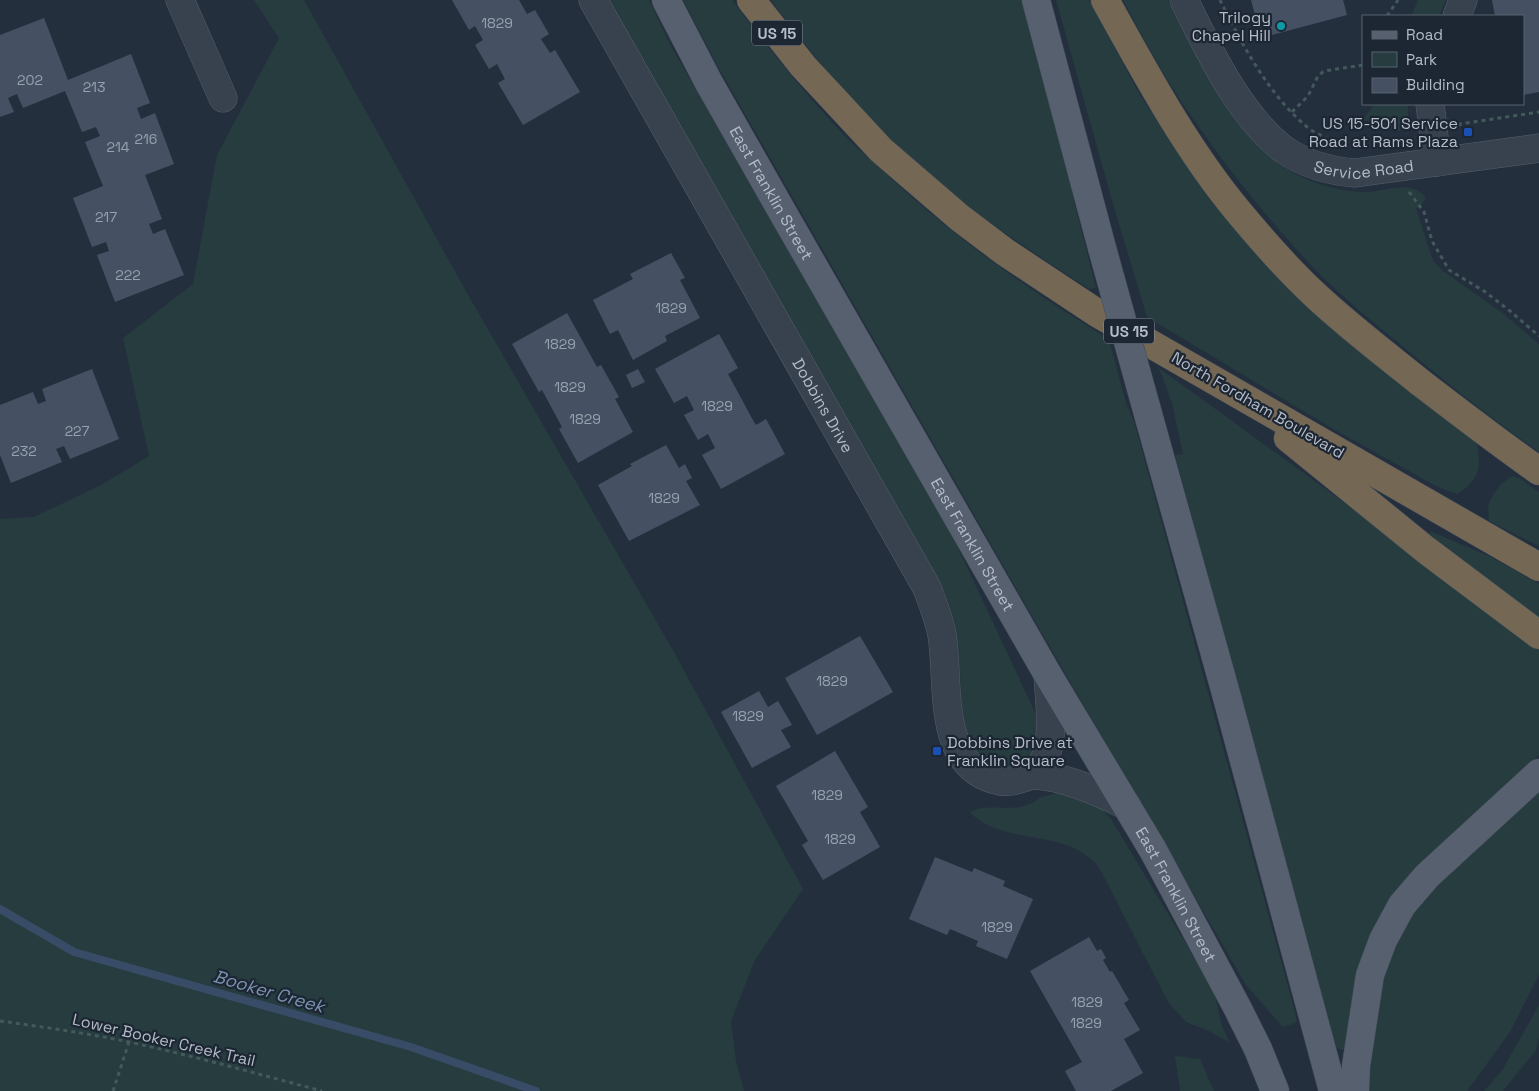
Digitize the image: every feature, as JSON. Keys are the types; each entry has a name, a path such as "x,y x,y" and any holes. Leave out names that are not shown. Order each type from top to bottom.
{"highway":[{"name":"North Fordham Boulevard","path":"751,0 803,66 880,150 960,218 1005,252 1065,292 1539,567"},
{"path":"1105,0 1141,65 1208,172 1237,210 1274,252 1313,294 1376,348 1498,442 1539,471"},
{"path":"1223,385 1426,550 1539,635"}],"main road":[{"name":"East Franklin Street","path":"666,0 719,100 1048,675 1153,850 1238,1009 1258,1049 1275,1091"},
{"path":"1036,0 1333,1091"},
{"path":"1355,1091 1356,1066 1370,975 1382,940 1402,905 1427,876 1539,773"}],"street":[{"path":"180,0 223,98"},
{"name":"Dobbins Drive","path":"593,0 927,588 942,634 948,712 952,731 961,755 977,773 993,780 1013,782 1036,775 1075,784 1127,806"},
{"name":"Service Road","path":"1184,0 1227,81 1242,104 1286,151 1314,165 1341,172 1355,173 1539,148"},
{"path":"1457,15 1463,0"},
{"path":"1430,105 1437,162"},
{"path":"1036,775 1045,758 1049,744 1048,675"}],"path":[{"path":"1220,0 1232,24 1274,93 1307,128 1332,142"},
{"path":"1388,15 1398,0"},
{"path":"1292,112 1308,96 1318,76 1324,71 1362,65"},
{"path":"1454,132 1460,124 1539,112"},
{"path":"1404,185 1424,212 1432,241 1449,270 1484,291 1539,336"},
{"name":"Lower Booker Creek Trail","path":"0,1021 129,1042 322,1091"},
{"path":"113,1091 129,1042"}],"green space":[{"path":"254,0 304,0 467,293 674,652 803,889 755,960 731,1021 736,1061 744,1091 0,1091 0,519 34,517 101,485 149,456 123,338 193,284 217,155 279,38"},
{"path":"605,0 649,0 671,46 952,535 1040,723 1033,756 1022,764 1015,767 1002,768 988,764 978,756 970,744 963,715 955,634"},
{"path":"683,0 732,0 784,67 826,115 850,141 908,194 963,239 1020,281 1109,339 1126,403 1134,421 1297,1022 1283,1027 1246,985 1040,630 717,65"},
{"path":"771,0 1026,0 1070,174 1074,201 1096,288 1089,289 1018,242 924,170 877,125 832,77"},
{"path":"1056,0 1089,0 1136,88 1172,145 1199,184 1248,243 1354,346 1477,443 1479,459 1477,473 1465,489 1457,494 1438,487 1335,430 1147,317 1115,211"},
{"path":"1123,0 1168,0 1206,73 1228,109 1255,143 1287,169 1306,179 1350,191 1365,192 1406,187 1420,192 1426,198 1420,207 1416,208 1434,262 1443,271 1501,312 1539,344 1539,452 1413,355 1328,283 1289,242 1254,200 1188,112 1166,78"},
{"path":"1418,0 1446,0 1439,15 1411,15"},
{"path":"1374,105 1408,105 1408,121 1399,131 1379,126 1363,119"},
{"path":"1159,368 1539,644 1539,755 1430,856 1343,1050 1337,1048 1332,1036 1175,455 1183,454 1172,403"},
{"path":"1513,476 1521,479 1539,492 1539,546 1489,521 1488,506 1493,496 1502,484"},
{"path":"1430,531 1491,557 1539,584 1539,623 1521,611 1430,534"},
{"path":"1539,789 1539,975 1510,1032 1467,1091 1367,1091 1368,1056 1382,967 1409,911"},
{"path":"1057,793 1068,794 1099,806 1111,819 1214,990 1221,1023 1229,1042 1209,1031 1186,1022 1168,1002 1101,871 1092,860 1078,850 1063,844 997,829 982,822 970,812 990,807 1010,808 1024,806 1042,797"},
{"path":"1539,1005 1539,1038 1536,1050 1503,1091 1484,1091 1503,1069"},
{"path":"1175,1056 1200,1059 1214,1091 1180,1091"}],"building":[{"path":"452,0 519,0 527,14 535,10 549,34 541,39 550,53 555,50 580,92 523,125 498,83 505,79 497,64 489,69 475,45 483,40 475,26 469,30"},
{"name":"Trilogy Chapel Hill","path":"1251,0 1343,0 1347,15 1261,38"},
{"path":"1492,0 1539,0 1539,92 1524,95 1524,15 1495,15"},
{"path":"44,18 68,80 131,54 150,103 137,108 141,119 155,113 174,164 145,175 162,219 149,224 153,234 165,229 184,275 115,302 97,255 109,251 106,242 92,247 73,198 103,186 85,142 100,136 96,127 82,132 65,91 23,108 17,94 8,98 14,112 0,117 0,35"},
{"path":"671,253 685,278 680,280 700,318 665,336 667,341 633,360 618,330 610,334 593,300 633,279 630,274"},
{"path":"567,313 597,367 601,365 619,397 615,399 633,432 578,463 559,429 562,427 542,390 539,392 512,344"},
{"path":"719,334 738,368 728,374 754,422 756,425 766,419 785,454 721,489 702,455 715,448 708,434 698,440 684,415 694,410 687,396 674,403 655,369"},
{"path":"92,369 119,439 70,459 64,446 56,449 62,462 11,483 0,455 0,405 33,392 38,404 46,401 42,389"},
{"path":"638,369 645,382 632,388 626,375"},
{"path":"666,445 679,468 685,464 692,478 686,481 700,505 629,541 598,485 632,466 630,464"},
{"path":"860,636 893,692 817,735 785,678"},
{"path":"759,691 768,707 778,701 792,725 781,730 791,747 752,768 721,712"},
{"path":"835,751 868,807 860,812 880,847 823,880 802,845 808,841 776,786"},
{"path":"935,857 972,872 974,868 1005,881 1003,886 1033,899 1007,959 976,946 978,941 950,929 947,935 909,919"},
{"path":"1089,937 1097,951 1101,949 1106,958 1103,960 1110,972 1112,971 1129,1000 1124,1003 1140,1030 1124,1039 1143,1073 1111,1091 1076,1091 1065,1071 1082,1062 1030,971"}],"waterway":[{"name":"Booker Creek","path":"0,909 74,952 411,1047 536,1091"}],"place":[{"name":"Trilogy Chapel Hill","path":"1281,26"},
{"name":"US 15-501 Service Road at Rams Plaza","path":"1468,132"},
{"name":"Dobbins Drive at Franklin Square","path":"937,751"}]}
